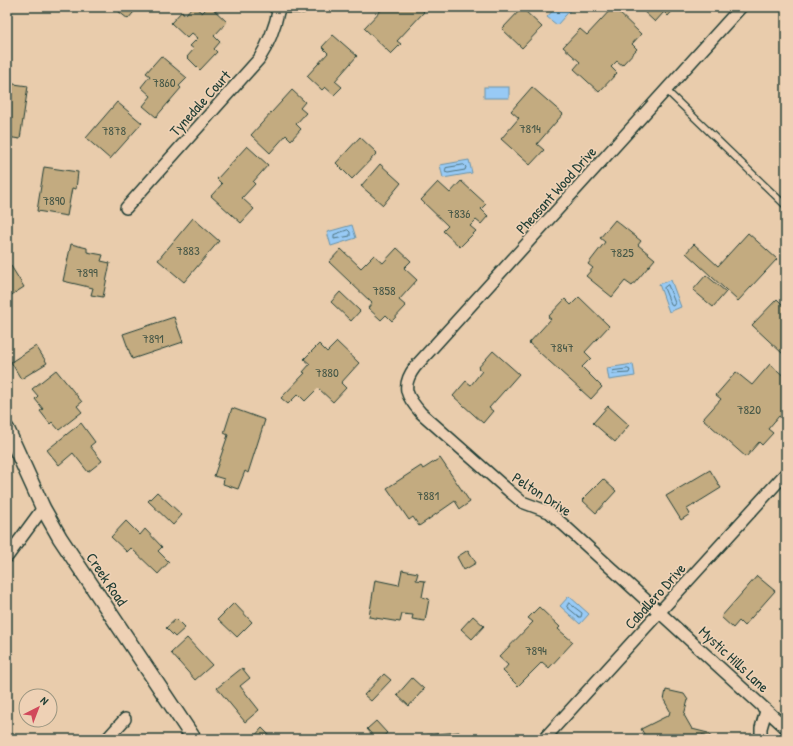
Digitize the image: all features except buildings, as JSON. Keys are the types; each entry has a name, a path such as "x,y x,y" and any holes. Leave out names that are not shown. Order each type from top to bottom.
{"street":[{"path":"277,8 302,7"},
{"name":"Pheasant Wood Drive","path":"408,399 406,391 407,382 415,367 741,7"},
{"name":"Tynedale Court","path":"126,208 259,59 269,44 275,28 277,8"},
{"name":"Pelton Drive","path":"408,399 421,413 509,492 522,502 549,512 661,612"},
{"name":"Creek Road","path":"7,429 43,508 60,538 194,739"},
{"name":"Caballero Drive","path":"544,739 786,473"},
{"path":"7,557 43,508"},
{"name":"Mystic Hills Lane","path":"661,612 786,728"},
{"path":"761,739 761,728 766,711"},
{"path":"107,739 125,719"}],"lane":[{"path":"666,90 786,206"}],"water":[{"path":"556,7 573,7 557,25 547,17"},
{"path":"484,87 509,87 509,98 484,98"},
{"path":"469,160 472,173 443,178 440,165"},
{"path":"352,225 356,238 331,246 327,232"},
{"path":"671,280 681,307 669,312 659,284"},
{"path":"633,364 635,376 609,380 607,368"},
{"path":"569,596 589,614 580,624 560,606"}]}
